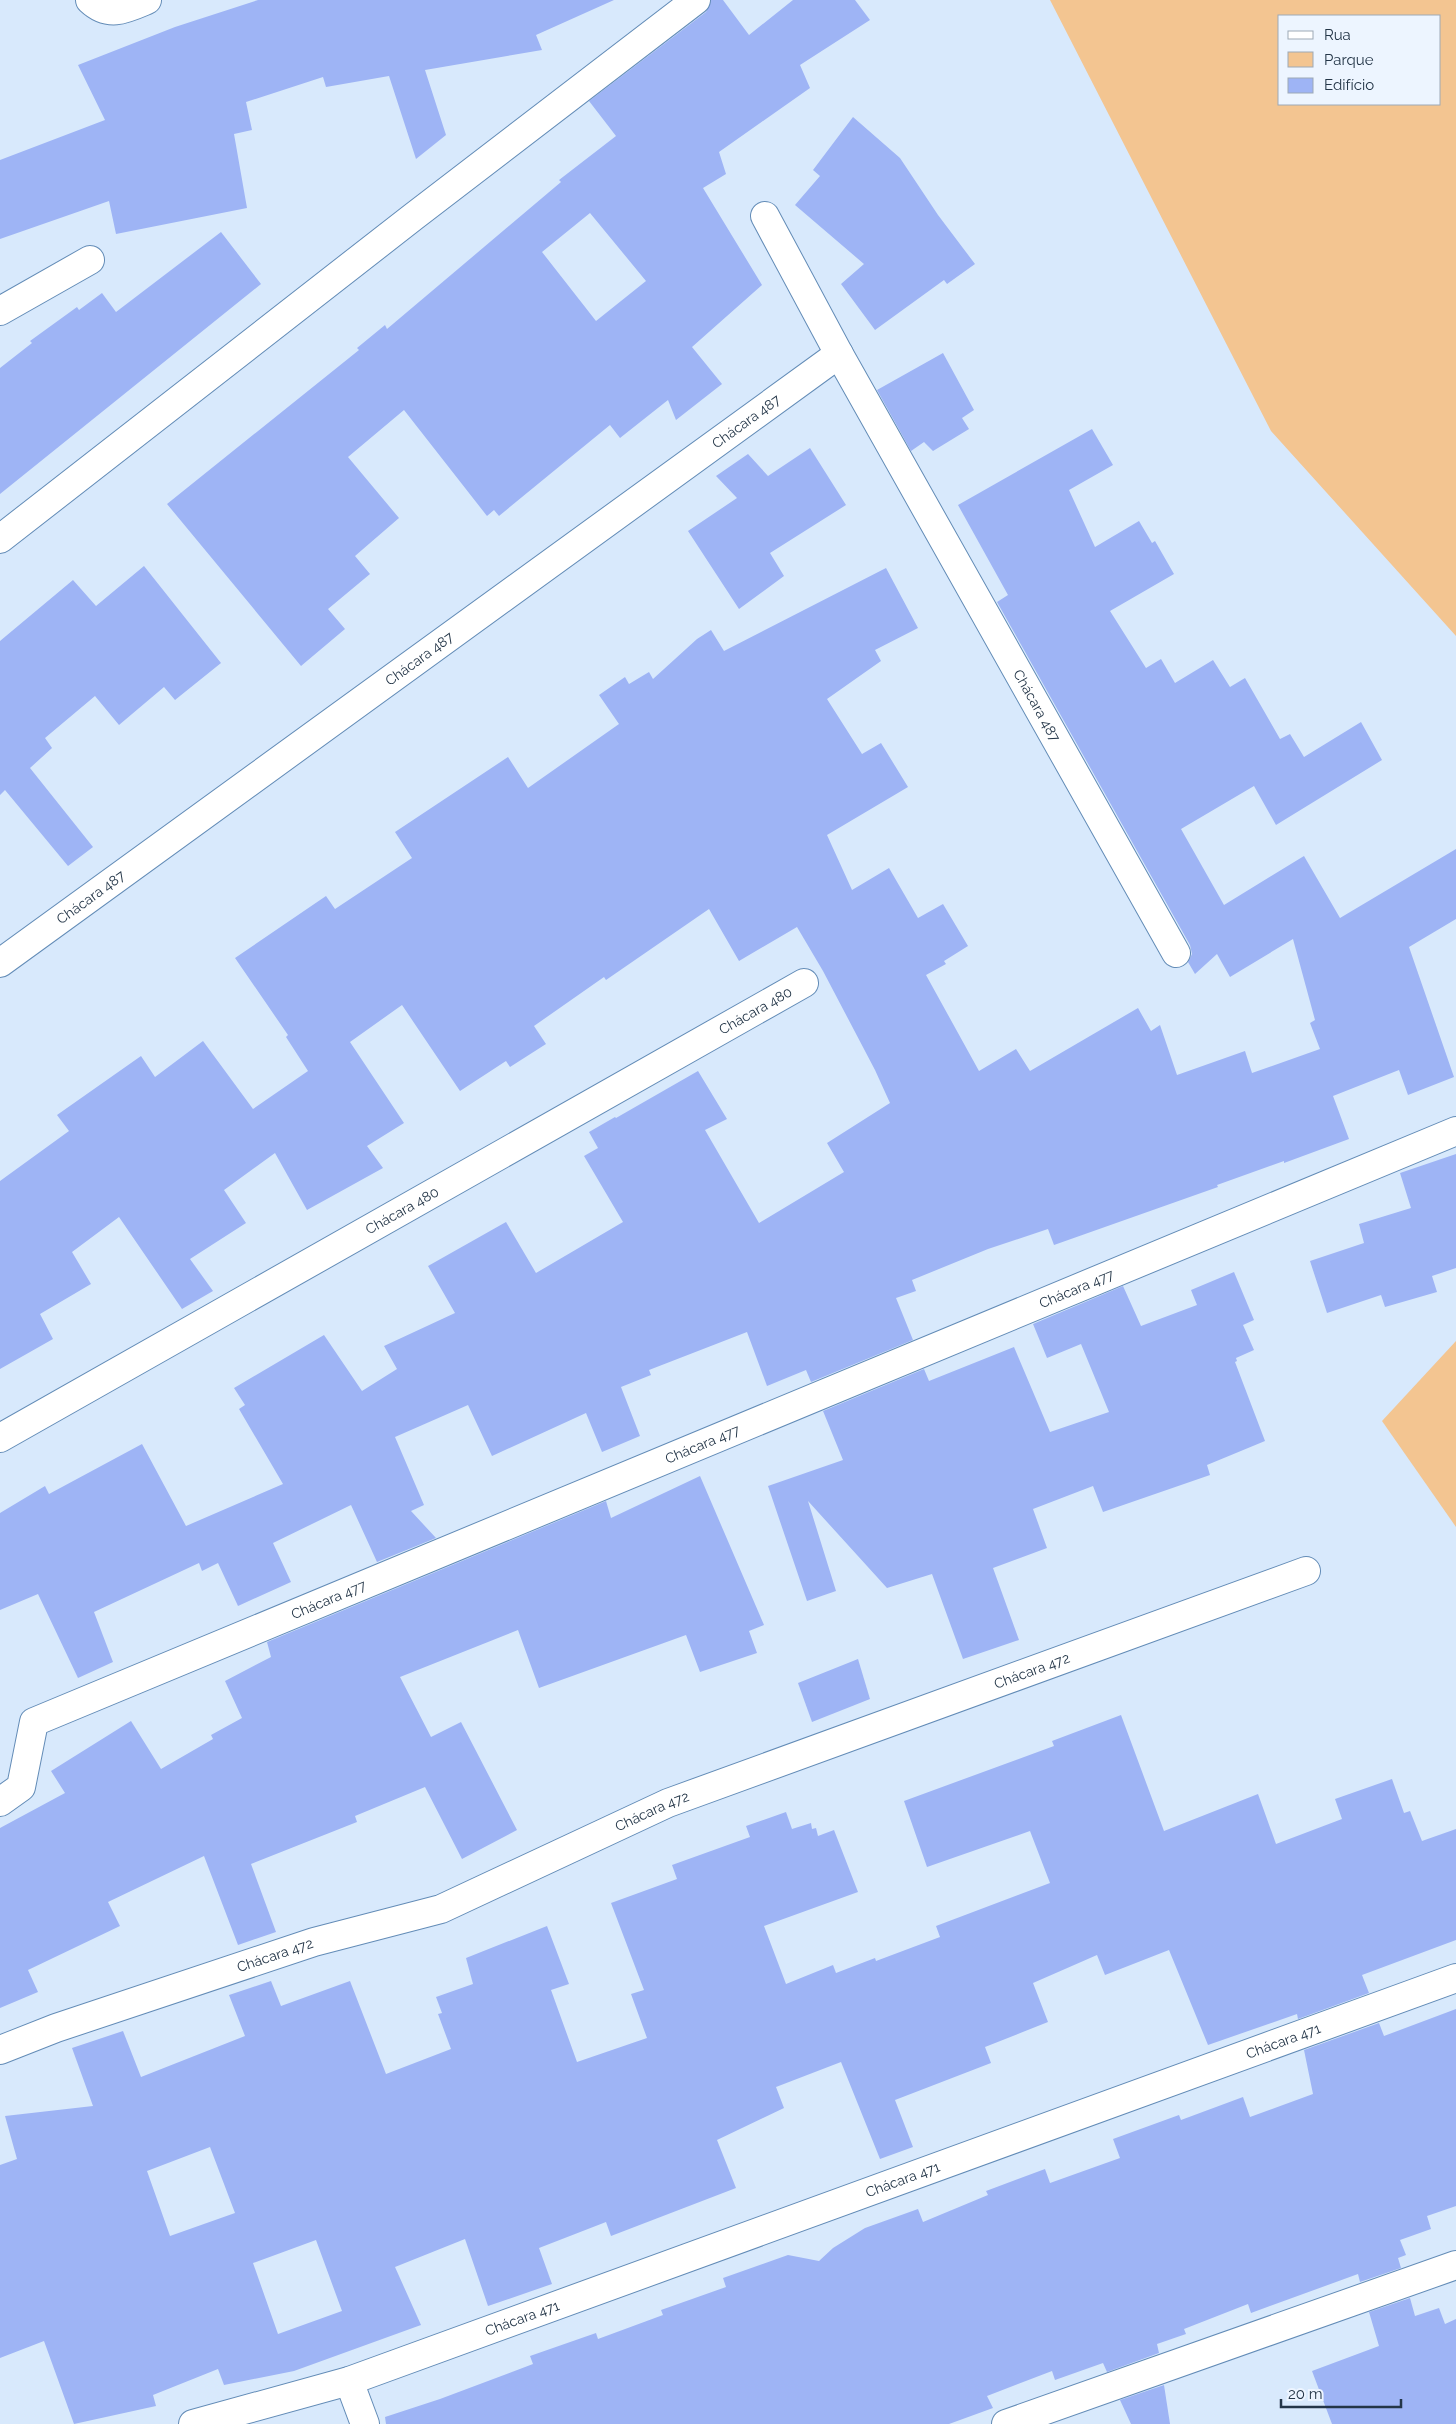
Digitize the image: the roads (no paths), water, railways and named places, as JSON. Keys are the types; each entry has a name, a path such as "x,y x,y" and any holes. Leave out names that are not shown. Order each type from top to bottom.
{"street":[{"path":"90,0 98,8 121,11 147,0"},
{"path":"0,539 412,217 696,0"},
{"name":"Chácara 487","path":"765,216 838,354 1176,953"},
{"path":"0,312 90,260"},
{"name":"Chácara 487","path":"0,963 838,354"},
{"name":"Chácara 480","path":"0,1438 804,984"},
{"name":"Chácara 477","path":"0,1802 21,1787 34,1722 1456,1131"},
{"name":"Chácara 472","path":"0,2050 56,2028 314,1942 441,1909 668,1803 1306,1571"},
{"name":"Chácara 471","path":"194,2424 349,2381 1456,1978"},
{"path":"1006,2424 1456,2265"},
{"path":"349,2381 364,2424"}]}
